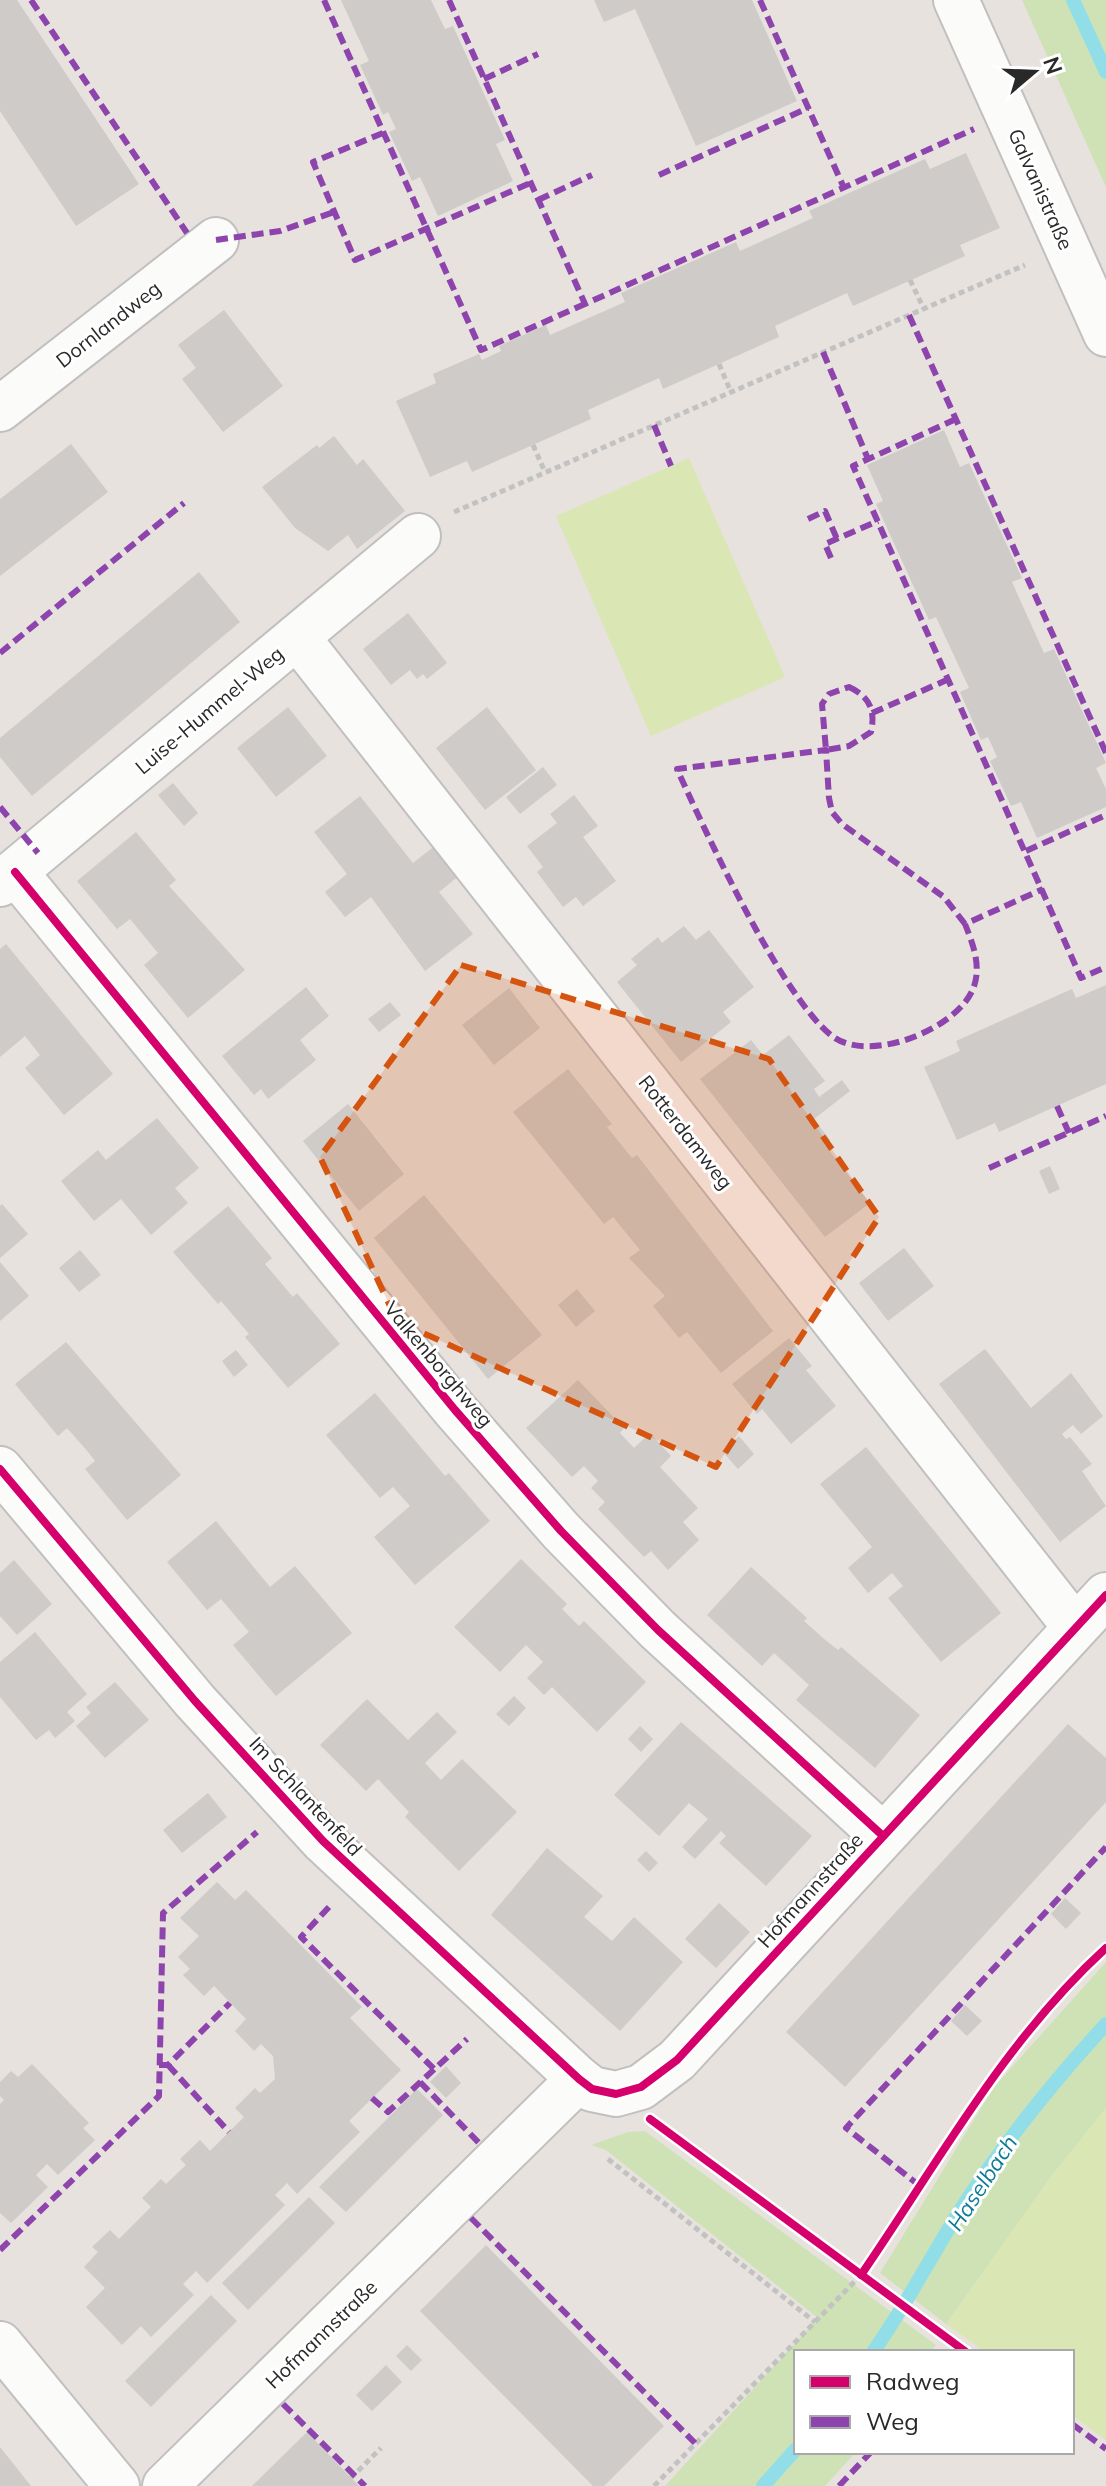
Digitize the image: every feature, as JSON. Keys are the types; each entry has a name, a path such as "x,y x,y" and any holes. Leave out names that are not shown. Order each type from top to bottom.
{"street":[{"name":"Galvanistraße","path":"956,0 1106,334"},
{"name":"Dornlandweg","path":"0,409 216,240"},
{"name":"Luise-Hummel-Weg","path":"7,878 418,536"},
{"name":"Rotterdamweg","path":"297,637 1075,1627"},
{"name":"Valkenborghweg","path":"7,878 455,1410 561,1531 658,1630 882,1835"},
{"name":"Im Schlantenfeld","path":"0,1469 195,1701 323,1841 579,2079 604,2094 628,2092"},
{"name":"Hofmannstraße","path":"628,2092 652,2080 677,2060 1106,1595"},
{"name":"Hofmannstraße","path":"165,2486 579,2079"},
{"path":"0,2344 117,2486"}],"path":[{"path":"418,536 441,517 1033,261"},
{"path":"910,280 924,309"},
{"path":"719,364 731,392"},
{"path":"533,445 545,472"},
{"path":"608,2159 815,2322"},
{"path":"654,2486 861,2275 869,2263"},
{"path":"351,2478 381,2448"}],"highlighted area":[{"path":"461,965 769,1059 879,1217 716,1467 397,1321 320,1157"}],"green space":[{"path":"1022,0 1106,0 1106,187"},
{"path":"689,458 785,677 651,736 556,516"},
{"path":"1106,1962 1106,2108 1050,2178 946,2324 880,2273 994,2087"},
{"path":"1106,2108 1106,2440 1074,2416 1074,2350 982,2350 946,2324 1050,2178"},
{"path":"645,2131 936,2345 932,2350 794,2350 794,2454 854,2454 825,2486 665,2486 818,2318 606,2150 591,2145 628,2132"}],"building":[{"path":"0,0 17,0 139,184 76,226 0,111"},
{"path":"341,0 431,0 445,29 453,26 505,140 496,144 513,181 438,216 420,177 412,181 389,132 396,129 388,112 383,115 360,65 369,61"},
{"path":"594,0 752,0 797,101 696,146 635,9 604,22"},
{"path":"966,153 1000,228 960,245 965,256 853,306 847,293 775,326 779,337 663,389 659,378 588,410 591,419 472,472 467,461 430,477 396,401 436,383 433,374 479,354 482,360 501,351 499,346 546,325 550,335 625,302 621,293 736,242 740,251 813,218 809,211 925,159 930,169"},
{"path":"224,310 283,386 223,432 182,379 196,368 178,345"},
{"path":"944,430 960,467 969,463 1022,578 1012,582 1044,653 1054,649 1106,763 1096,768 1106,789 1106,807 1037,838 1021,802 1011,806 990,761 997,757 988,737 981,740 960,692 969,688 936,617 929,620 876,504 883,501 867,465"},
{"path":"334,436 357,465 363,459 405,511 357,549 348,535 328,551 295,528 262,487 317,445 319,448"},
{"path":"71,444 108,492 0,576 0,499"},
{"path":"199,572 240,622 32,796 0,757 0,738"},
{"path":"408,613 447,663 427,679 423,674 417,679 410,670 391,685 363,649"},
{"path":"288,707 327,756 276,797 237,748"},
{"path":"487,707 536,770 485,810 436,748"},
{"path":"543,767 557,785 520,814 506,797"},
{"path":"173,783 198,813 184,826 158,795"},
{"path":"574,795 598,826 583,837 616,881 583,906 576,897 563,907 537,872 543,867 527,846 557,823 550,814"},
{"path":"360,796 413,863 436,845 460,875 439,892 473,934 425,971 371,897 345,917 325,892 347,874 314,832"},
{"path":"136,832 176,880 169,886 245,970 188,1018 144,965 158,953 130,919 117,929 77,881"},
{"path":"684,926 696,940 709,930 754,987 723,1012 731,1022 681,1062 617,982 637,965 631,959 658,937 662,943"},
{"path":"6,944 113,1074 64,1115 25,1068 40,1055 25,1036 0,1057 0,949"},
{"path":"1106,985 1106,1084 999,1132 995,1123 957,1140 924,1067 960,1051 956,1041 1072,989 1076,998"},
{"path":"306,987 329,1016 300,1040 316,1060 268,1099 261,1089 254,1095 222,1056"},
{"path":"509,988 540,1028 494,1065 462,1025"},
{"path":"390,1002 401,1015 379,1032 368,1019"},
{"path":"789,1035 825,1081 814,1089 819,1097 842,1080 850,1091 814,1119 830,1140 825,1145 870,1203 825,1237 700,1079 751,1040 763,1055"},
{"path":"568,1069 612,1124 607,1127 632,1158 637,1155 773,1331 721,1373 687,1332 679,1338 653,1306 665,1296 629,1258 640,1250 613,1217 604,1224 513,1112"},
{"path":"348,1104 404,1174 359,1211 303,1141"},
{"path":"157,1118 199,1168 175,1188 188,1203 151,1235 121,1199 94,1221 61,1181 98,1150 106,1160"},
{"path":"1050,1166 1060,1189 1049,1194 1039,1171"},
{"path":"424,1195 542,1335 488,1379 374,1238"},
{"path":"2,1204 28,1234 0,1258 0,1206"},
{"path":"228,1206 272,1258 265,1264 293,1297 297,1293 340,1344 288,1388 245,1337 249,1334 173,1252"},
{"path":"904,1248 934,1286 888,1321 859,1283"},
{"path":"80,1250 101,1275 79,1292 59,1268"},
{"path":"0,1262 29,1296 0,1321"},
{"path":"577,1289 595,1311 576,1327 558,1305"},
{"path":"789,1338 812,1366 806,1370 836,1406 791,1444 762,1409 757,1414 732,1384"},
{"path":"66,1342 181,1475 127,1520 85,1469 95,1461 89,1453 67,1428 58,1436 15,1384"},
{"path":"985,1349 1031,1408 1071,1373 1103,1416 1081,1434 1073,1425 1062,1434 1066,1439 1070,1437 1092,1464 1082,1471 1106,1506 1060,1542 939,1384"},
{"path":"236,1350 248,1365 234,1377 222,1361"},
{"path":"578,1380 624,1428 620,1433 634,1448 650,1433 671,1456 660,1467 698,1508 683,1522 699,1540 668,1570 651,1551 644,1557 598,1509 605,1502 591,1488 598,1481 584,1466 572,1477 526,1428"},
{"path":"375,1393 445,1476 449,1473 490,1521 415,1585 374,1537 410,1506 393,1487 380,1498 326,1435"},
{"path":"739,1436 754,1454 738,1469 722,1451"},
{"path":"866,1447 1001,1613 941,1662 888,1598 903,1586 892,1573 868,1593 848,1568 872,1547 820,1484"},
{"path":"216,1521 270,1587 295,1566 352,1633 276,1696 233,1645 249,1632 221,1599 207,1610 167,1562"},
{"path":"521,1559 567,1604 562,1609 579,1626 584,1621 646,1682 597,1732 552,1687 544,1695 527,1678 543,1662 526,1645 500,1672 454,1627"},
{"path":"14,1560 52,1604 17,1635 0,1616 0,1573"},
{"path":"751,1567 807,1618 804,1621 823,1638 838,1650 841,1647 920,1715 875,1768 796,1700 809,1685 774,1653 762,1666 707,1615"},
{"path":"35,1632 87,1694 67,1712 75,1721 55,1738 49,1730 36,1740 0,1697 0,1662"},
{"path":"115,1682 149,1720 105,1758 76,1726 91,1713 86,1707"},
{"path":"514,1696 526,1708 509,1726 496,1714"},
{"path":"367,1699 408,1740 437,1712 457,1732 425,1763 441,1780 462,1759 517,1812 459,1871 405,1817 409,1812 378,1779 366,1791 320,1745"},
{"path":"681,1722 812,1836 766,1886 719,1843 726,1836 721,1831 695,1859 682,1847 708,1819 689,1803 659,1836 614,1795"},
{"path":"1068,1724 1106,1758 1106,1802 845,2087 786,2032"},
{"path":"640,1726 653,1739 641,1752 628,1739"},
{"path":"208,1793 227,1817 182,1853 163,1830"},
{"path":"547,1848 603,1896 584,1917 612,1941 634,1917 683,1962 620,2031 491,1915"},
{"path":"646,1851 658,1863 649,1872 637,1860"},
{"path":"217,1882 235,1900 246,1890 362,2007 350,2018 401,2070 349,2121 360,2132 297,2194 287,2183 275,2195 285,2205 207,2283 196,2271 183,2284 194,2295 151,2337 141,2326 122,2345 86,2307 105,2288 84,2267 98,2252 92,2247 110,2230 119,2239 151,2207 142,2198 161,2179 166,2184 186,2165 180,2159 200,2140 210,2151 244,2117 235,2108 255,2088 260,2093 275,2079 273,2056 261,2044 254,2051 235,2031 246,2019 214,1986 204,1996 183,1975 190,1969 178,1957 199,1936 180,1918"},
{"path":"1065,1898 1081,1913 1066,1929 1051,1914"},
{"path":"719,1903 750,1932 716,1968 685,1939"},
{"path":"965,2005 982,2021 967,2036 951,2021"},
{"path":"32,2064 89,2123 83,2128 95,2140 58,2175 47,2164 36,2175 48,2187 11,2223 0,2213 0,2104 4,2100 0,2096 0,2082 11,2071 18,2077"},
{"path":"446,2066 461,2083 446,2098 430,2082"},
{"path":"417,2089 443,2115 346,2212 319,2187"},
{"path":"309,2197 335,2223 248,2310 222,2283"},
{"path":"486,2245 664,2426 604,2486 593,2486 420,2311"},
{"path":"211,2295 237,2321 151,2407 125,2381"},
{"path":"407,2345 422,2360 411,2371 396,2356"},
{"path":"386,2365 402,2382 372,2411 356,2395"},
{"path":"307,2432 359,2486 252,2486"},
{"path":"0,2447 31,2486 0,2486"}],"waterway":[{"name":"Haselbach","path":"1073,0 1106,72"},
{"name":"Haselbach","path":"874,2350 959,2212 1010,2139 1106,2024"},
{"name":"Haselbach","path":"763,2486 794,2451"}],"marked path":[{"path":"31,0 187,233"},
{"path":"324,0 481,350 585,304"},
{"path":"449,0 585,304 974,129"},
{"path":"760,0 844,188"},
{"path":"484,79 538,54"},
{"path":"659,175 808,108"},
{"path":"383,133 313,162 355,260 530,183"},
{"path":"538,200 592,175"},
{"path":"216,240 280,231 334,212"},
{"path":"909,315 1106,753"},
{"path":"823,352 868,459"},
{"path":"956,419 853,466 1081,978 1106,967"},
{"path":"654,425 671,466"},
{"path":"0,653 184,503"},
{"path":"808,519 825,511 837,539"},
{"path":"831,558 825,544 878,521"},
{"path":"872,713 949,679"},
{"path":"849,687 862,695 872,710 871,732 849,746 826,750 822,704 829,694 849,687"},
{"path":"965,924 944,897 842,824 832,812 826,750 677,769 768,951 812,1016 832,1036 848,1044 888,1044 910,1038 949,1018 964,1004 976,981 975,956 965,924 1043,889"},
{"path":"0,807 38,853"},
{"path":"1026,851 1106,815"},
{"path":"1057,1106 1069,1133"},
{"path":"989,1168 1106,1116"},
{"path":"0,2250 159,2096 163,1913 257,1832"},
{"path":"920,2186 846,2128 1106,1847"},
{"path":"329,1907 301,1937 434,2069"},
{"path":"159,2065 168,2065 230,2003"},
{"path":"372,2098 388,2112 467,2039"},
{"path":"168,2065 229,2132"},
{"path":"420,2082 481,2145"},
{"path":"471,2218 695,2443"},
{"path":"283,2404 365,2486"},
{"path":"1074,2425 1106,2449"},
{"path":"839,2486 869,2454"}],"cycle path":[{"path":"15,872 455,1410 561,1531 658,1630 882,1835"},
{"path":"0,1469 195,1701 323,1841 579,2079 592,2089 616,2094 641,2087 677,2060 1106,1595"},
{"path":"861,2275 1004,2063 1069,1984 1106,1948"},
{"path":"650,2119 963,2350"}]}
